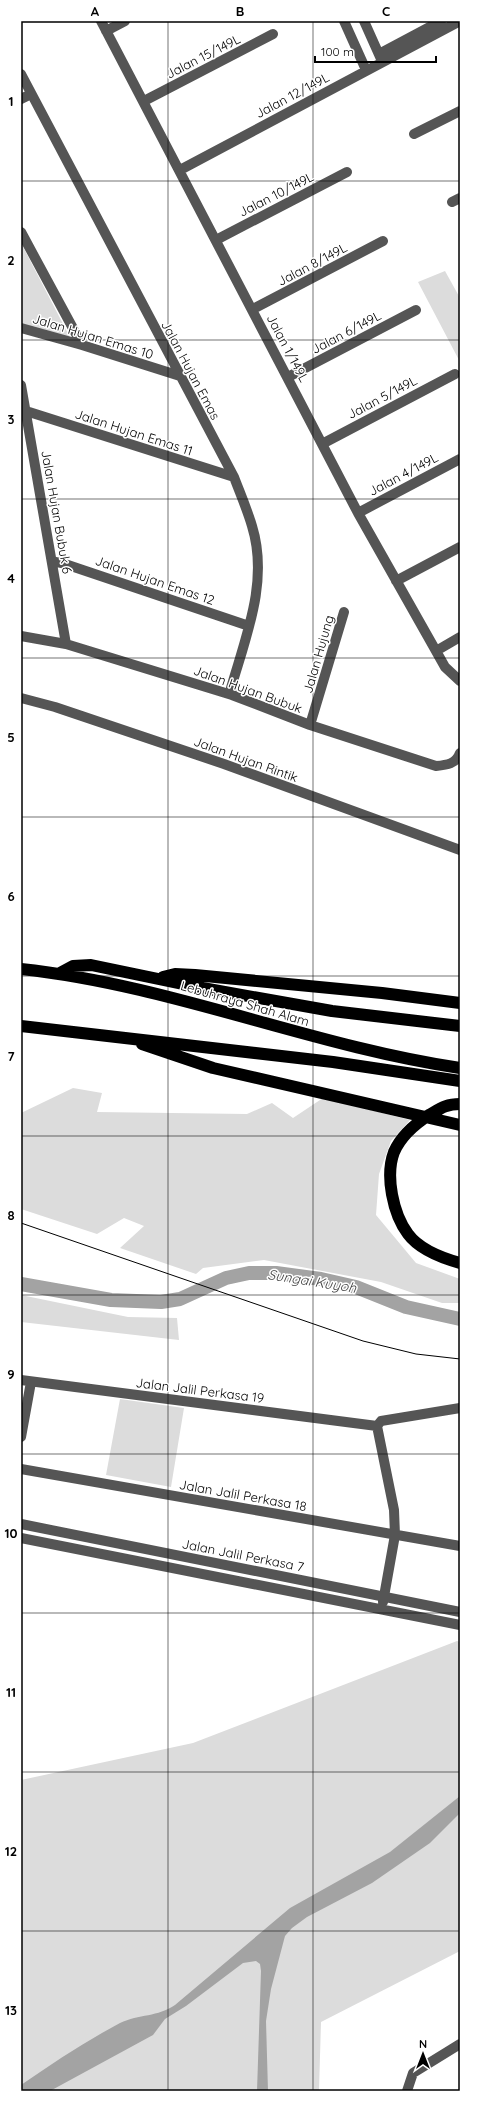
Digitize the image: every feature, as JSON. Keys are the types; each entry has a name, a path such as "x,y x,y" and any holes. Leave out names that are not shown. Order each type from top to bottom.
{"highway":[{"path":"60,973 73,966 91,965 332,1011 460,1026"},
{"name":"Lebuhraya Shah Alam","path":"21,969 60,973 152,992 378,1054 460,1068"},
{"path":"158,979 175,974 195,975 382,993 458,1003"},
{"path":"21,1026 119,1036 333,1062 460,1081"},
{"path":"119,1036 213,1068 460,1125"},
{"path":"460,1104 448,1104 413,1125 394,1152 390,1186 397,1214 408,1235 435,1255 460,1263"}],"street":[{"name":"Jalan 1/149L","path":"100,21 144,101 358,513 445,666 460,680"},
{"path":"106,31 125,21"},
{"path":"344,21 366,70"},
{"path":"364,21 380,58 442,21"},
{"name":"Jalan 12/149L","path":"180,170 366,70 380,58 460,21"},
{"name":"Jalan 15/149L","path":"144,101 273,34"},
{"name":"Jalan Hujan Emas","path":"21,74 234,477 252,526 258,558 258,580 249,626 231,688 232,695"},
{"path":"21,99 31,94"},
{"path":"414,134 460,111"},
{"name":"Jalan 10/149L","path":"216,240 347,172"},
{"path":"21,232 82,345"},
{"name":"Jalan 8/149L","path":"253,309 383,241"},
{"name":"Jalan 6/149L","path":"288,377 416,310"},
{"name":"Jalan Hujan Emas 10","path":"21,328 82,345 180,376"},
{"name":"Jalan 5/149L","path":"322,444 455,374"},
{"name":"Jalan Hujan Bubuk 6","path":"21,385 66,644"},
{"name":"Jalan Hujan Emas 11","path":"26,411 234,477"},
{"name":"Jalan 4/149L","path":"358,513 460,459"},
{"path":"396,581 460,546"},
{"name":"Jalan Hujan Emas 12","path":"52,561 65,564 249,626"},
{"name":"Jalan Hujung","path":"310,725 344,612"},
{"name":"Jalan Hujan Bubuk","path":"21,636 66,644 232,695 310,725 436,766 448,765 457,760 460,753"},
{"path":"436,651 460,637"},
{"name":"Jalan Hujan Rintik","path":"21,698 55,707 224,764 460,850"},
{"path":"21,1438 26,1381"},
{"name":"Jalan Jalil Perkasa 19","path":"26,1381 377,1427 381,1421 460,1408"},
{"path":"377,1427 394,1510 395,1535 381,1609"},
{"name":"Jalan Jalil Perkasa 18","path":"21,1470 460,1546"},
{"name":"Jalan Jalil Perkasa 7","path":"21,1524 460,1612"},
{"name":"Jalan Jalil Perkasa 7","path":"21,1538 460,1625"},
{"path":"407,2091 413,2073 460,2044"}],"shaded area":[{"path":"21,243 74,345 21,326"},
{"path":"445,271 460,298 460,362 418,282"},
{"path":"73,1088 102,1093 97,1112 247,1114 272,1103 293,1118 323,1098 410,1120 391,1141 379,1174 376,1215 416,1263 460,1279 460,1303 442,1303 381,1282 264,1260 203,1268 196,1274 120,1248 144,1226 124,1218 97,1234 21,1209 21,1113"},
{"path":"21,1295 128,1317 177,1318 179,1340 21,1322"},
{"path":"120,1399 184,1408 171,1487 106,1475"},
{"path":"457,1641 460,1642 460,1951 321,2022 319,2091 21,2091 21,1780 193,1743"},
{"path":"460,1796 460,1813 430,1843 372,1883 307,1917 292,1928 285,1936 271,1989 266,2021 268,2091 257,2091 261,1971 260,1964 256,1961 243,1963 186,2006 165,2019 153,2035 50,2091 21,2091 21,2085 70,2052 107,2030 127,2020 162,2012 175,2005 290,1908 390,1852"}],"waterway":[{"name":"Sungai Kuyoh","path":"21,1284 111,1300 161,1302 180,1299 226,1278 249,1273 276,1273 321,1279 356,1287 406,1307 460,1319"}],"tram line":[{"path":"21,1223 363,1341 416,1354 460,1359"}]}
